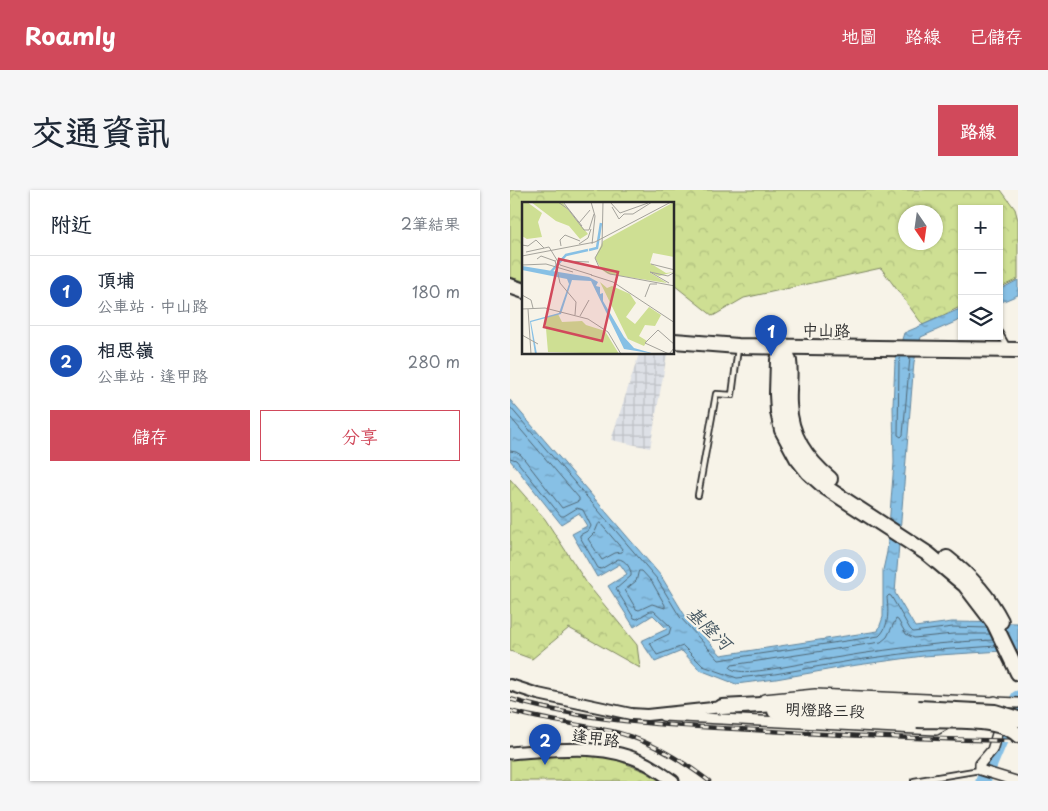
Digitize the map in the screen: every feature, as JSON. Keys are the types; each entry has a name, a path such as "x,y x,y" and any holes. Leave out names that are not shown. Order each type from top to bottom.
{"main road":[{"path":"510,286 522,290"},
{"name":"中山路","path":"675,341 738,346 1013,350"},
{"path":"783,346 778,360 777,394 782,430 797,458 808,472 825,487 851,499 933,547 963,570 975,582 997,614 1018,655"},
{"path":"851,499 928,554 965,585 994,623 1018,673"},
{"path":"722,707 819,715 995,712 1018,719"},
{"path":"918,714 990,723 1003,726 1018,736"},
{"name":"逢甲路","path":"510,753 570,749 619,754 646,764 673,781"}],"street":[{"name":"明燈路三段","path":"510,685 538,694 622,712 647,715 936,730 957,718 995,701"},
{"name":"明燈路三段","path":"647,715 722,707 777,697 815,694 1018,703"},
{"path":"956,700 964,709 963,713 957,718"},
{"path":"1008,702 992,750 980,764 980,770 1016,781"}],"lane":[{"path":"1003,337 1013,350"},
{"path":"698,495 716,394 732,395 738,346"},
{"path":"914,781 980,770"}],"shaded area":[{"path":"639,355 667,355 650,448 611,440"}],"green space":[{"path":"510,190 1001,190 1015,209 1018,220 1018,279 1003,286 1003,205 958,205 958,308 923,325 881,268 744,298 713,316 675,286 675,202 522,202 522,280 510,277"},
{"path":"510,479 545,519 588,585 637,645 640,668 569,628 532,659 510,651"},
{"path":"592,750 646,772 660,781 510,781 510,757"}],"water":[{"path":"1018,280 1018,295 1003,301 1003,288"},
{"path":"958,310 958,321 921,337 914,362 895,593 915,627 952,622 1018,623 1018,650 923,656 736,684 700,670 682,651 655,662 641,641 667,629 653,615 634,627 608,586 627,574 620,564 597,577 572,534 587,526 579,513 561,524 510,460 510,400 661,576 684,614 721,655 878,631 883,617 883,570 887,552 894,463 893,406 895,362 904,333"}],"waterway":[{"path":"983,781 1018,698"}],"railway":[{"path":"510,699 566,712 652,724 843,735 1018,741"},
{"path":"510,711 611,731 637,739 675,758 709,781"}],"place":[{"name":"頂埔","path":"771,356"},
{"name":"相思嶺","path":"545,765"}],"water label":[{"name":"基隆河","path":"710,627"}]}
